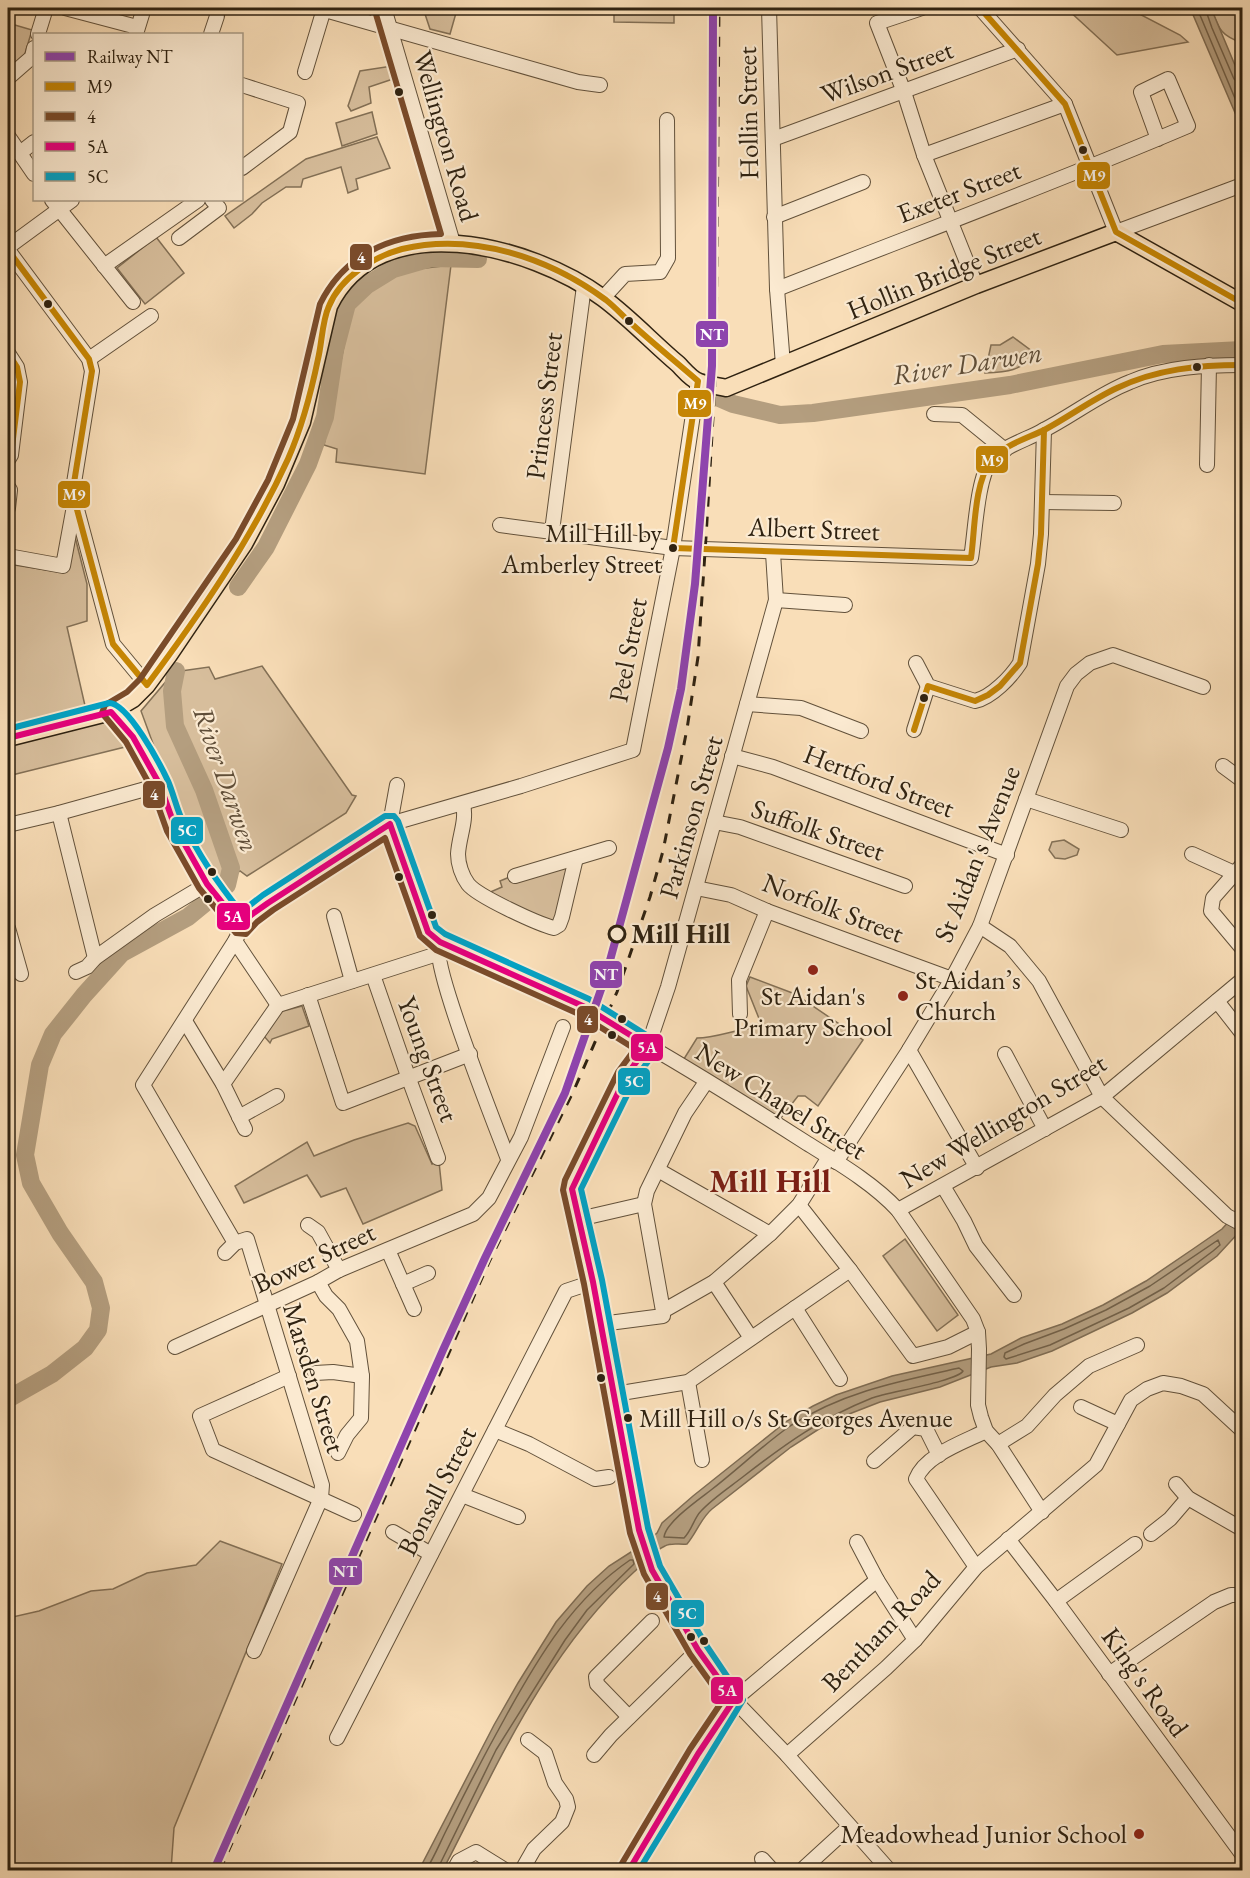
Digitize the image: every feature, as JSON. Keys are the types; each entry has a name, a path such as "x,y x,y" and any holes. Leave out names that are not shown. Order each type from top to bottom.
{"main road":[{"name":"Hollin Bridge Street","path":"8,738 111,712 134,699 147,685 244,544 276,484 302,422 329,306 336,292 362,267 383,255 413,245 453,243 504,251 529,258 552,268 603,298 698,381 726,388 976,285 1116,232"},
{"path":"1116,232 1242,303"}],"street":[{"path":"38,33 46,8"},
{"path":"66,8 136,31 144,8"},
{"path":"305,72 321,8 578,82 600,85"},
{"name":"Wellington Road","path":"384,8 453,243"},
{"name":"Hollin Street","path":"769,8 774,217 783,365"},
{"path":"922,8 877,23 904,92 924,155 976,285"},
{"path":"980,8 1065,104 1116,232"},
{"path":"211,33 217,16"},
{"name":"Wilson Street","path":"773,139 1018,49"},
{"path":"8,78 32,57 33,52"},
{"path":"243,85 298,103 290,132 243,167"},
{"path":"924,155 1065,104"},
{"path":"603,298 626,274 660,272 668,258 667,120"},
{"path":"8,136 33,172"},
{"name":"Exeter Street","path":"777,289 1158,139"},
{"path":"20,153 33,143"},
{"name":"Hollin Street","path":"774,217 863,182"},
{"name":"Hollin Bridge Street","path":"1116,232 1242,185"},
{"path":"105,266 197,201"},
{"path":"133,302 56,204 8,248 89,359 92,370 73,489 75,502 113,644 147,685"},
{"path":"179,238 216,204"},
{"name":"Princess Street","path":"552,531 584,286"},
{"path":"89,359 151,316"},
{"path":"8,353 17,367 20,381 11,455 8,460"},
{"path":"934,414 962,415 1005,450 1132,381 1209,365 1242,365"},
{"path":"1207,465 1209,365"},
{"name":"Peel Street","path":"463,804 633,750 673,548 698,381"},
{"path":"916,663 928,686 975,701 982,699 1015,672 1020,663 1038,564 1044,430"},
{"name":"Albert Street","path":"500,525 673,548 971,558 985,471 991,461 1005,450"},
{"path":"8,487 10,490 8,508"},
{"path":"8,556 63,566 75,502"},
{"path":"1042,502 1114,503"},
{"name":"Parkinson Street","path":"773,553 776,600 668,987 648,1046 626,1076 573,1184 615,1394 639,1530 652,1570 698,1650 735,1700 889,1870"},
{"path":"776,600 845,605"},
{"name":"St Aidan's Avenue","path":"601,1324 663,1316 663,1311 714,1282 770,1234 799,1205 832,1160 909,1050 952,979 980,926 1067,686 1076,674 1090,663 1113,655 1203,687"},
{"path":"914,730 928,686"},
{"path":"747,704 801,708 861,731"},
{"path":"111,712 132,737 160,785 175,827 209,886 241,926"},
{"name":"Hertford Street","path":"732,756 773,767 1007,855"},
{"path":"1223,766 1242,780"},
{"path":"8,825 160,785"},
{"path":"398,785 390,824 428,932 438,948 446,986 508,1159"},
{"path":"1026,799 1121,830"},
{"path":"277,1096 242,1123 223,1084 185,1020 235,941 241,926 251,915 390,824 463,804 465,815 459,842 458,861 468,884 486,897 554,928 559,925 562,917 576,858"},
{"path":"59,813 95,958"},
{"name":"Suffolk Street","path":"714,822 740,827 905,886"},
{"path":"514,876 609,848"},
{"path":"1192,854 1238,869 1213,898 1211,911 1242,948"},
{"path":"76,972 87,967 95,958 155,915 209,886"},
{"name":"Norfolk Street","path":"696,888 731,895 767,911 952,979"},
{"path":"740,1014 739,980 767,911"},
{"path":"322,931 335,921 352,981"},
{"path":"980,926 1010,946 1039,981 1102,1097 1227,1216 1242,1224"},
{"path":"8,928 21,974"},
{"path":"235,941 278,1005"},
{"path":"223,1084 278,1005 373,975 438,948"},
{"name":"New Chapel Street","path":"438,948 585,1007 832,1160 888,1199 898,1210 973,1319 978,1332"},
{"name":"Young Street","path":"373,975 438,1158"},
{"name":"New Wellington Street","path":"898,1210 1102,1097 1242,980"},
{"path":"308,995 344,1102 470,1054"},
{"path":"1217,1001 1242,1033"},
{"name":"Marsden Street","path":"185,1020 142,1085 241,1241 267,1306 289,1376 322,1485 321,1498"},
{"path":"508,1159 521,1137 563,1027"},
{"path":"909,1050 976,1168"},
{"path":"1005,1054 1045,1129"},
{"path":"663,1311 644,1204 647,1191 685,1113 706,1082"},
{"name":"Bower Street","path":"175,1347 267,1306 339,1270 473,1214 489,1198 508,1159"},
{"path":"658,1170 770,1234"},
{"path":"943,1186 976,1246 1014,1295"},
{"path":"579,1219 644,1204"},
{"path":"799,1205 913,1356 948,1347 978,1332 980,1382 978,1405 986,1431 998,1444 1042,1512"},
{"path":"308,1225 318,1232 339,1270"},
{"path":"225,1253 241,1241"},
{"path":"388,1250 414,1309"},
{"path":"615,1394 688,1382 850,1270"},
{"path":"403,1284 428,1273"},
{"path":"318,1282 326,1296 339,1309 357,1341 362,1376 362,1418 347,1435 338,1453"},
{"name":"Bonsall Street","path":"337,1738 566,1291 593,1282"},
{"path":"714,1282 751,1338"},
{"path":"795,1308 840,1378"},
{"path":"998,1444 1027,1426 1055,1395 1089,1366 1137,1346"},
{"path":"315,1373 333,1372 362,1376"},
{"path":"289,1376 200,1416 213,1450 354,1514"},
{"path":"688,1382 702,1460"},
{"name":"Bentham Road","path":"787,1755 915,1640 976,1567 1096,1465 1131,1400 1147,1389 1164,1383 1181,1386 1203,1394 1242,1430"},
{"path":"1081,1407 1118,1424"},
{"path":"874,1461 913,1427 926,1429 939,1455"},
{"path":"495,1430 529,1444 595,1479 609,1477"},
{"path":"976,1567 916,1479 920,1469 948,1448 986,1431"},
{"path":"1176,1484 1188,1498 1242,1529"},
{"path":"462,1495 518,1517"},
{"path":"254,1652 321,1498"},
{"path":"1151,1534 1170,1519 1188,1498"},
{"path":"393,1532 431,1554"},
{"name":"King's Road","path":"1008,1539 1242,1854"},
{"path":"857,1542 877,1580 915,1640"},
{"path":"1056,1601 1135,1544"},
{"path":"629,1870 698,1754 735,1700 877,1580"},
{"path":"1109,1674 1214,1602 1231,1595 1242,1595"},
{"path":"629,1717 597,1683 597,1677 652,1621"},
{"path":"594,1755 611,1735 698,1650"},
{"path":"522,1870 534,1849 562,1822 568,1807 566,1799 555,1783 545,1753 528,1740"},
{"path":"802,1870 849,1827"},
{"path":"454,1870 459,1861 476,1852 505,1870"},
{"path":"762,1859 772,1870"}],"shaded area":[{"path":"423,8 440,8 456,13 450,34 430,29"},
{"path":"614,8 674,8 674,23 614,22"},
{"path":"1066,8 1128,8 1180,35 1188,42 1117,55"},
{"path":"1211,8 1242,8 1242,43 1221,30"},
{"path":"8,23 32,30 24,57 8,69"},
{"path":"392,66 396,78 369,87 371,103 351,111 348,106 360,71"},
{"path":"372,112 377,134 342,146 336,123"},
{"path":"377,137 390,168 356,179 358,189 348,193 341,167 303,179 301,187 286,187 262,203 234,228 225,216 306,159"},
{"path":"156,237 184,273 145,304 117,268"},
{"path":"451,265 425,474 336,462 337,449 324,445 352,306 388,279 409,270"},
{"path":"1013,337 1036,354 1013,370 985,373 991,345 1000,345"},
{"path":"73,529 87,584 87,621 67,627 86,710 8,732 8,564 59,572"},
{"path":"262,666 352,795 356,796 346,813 247,876 240,871 222,883 224,878 219,880 192,836 170,790 141,711 174,672 209,667 215,679"},
{"path":"105,720 129,746 8,776 8,744"},
{"path":"1064,840 1079,849 1077,855 1065,859 1055,858 1049,850 1052,842"},
{"path":"569,865 558,920 551,924 488,893 502,887 500,881 512,876"},
{"path":"750,977 795,994 863,1040 818,1106 805,1096 798,1096 777,1123 682,1062 697,1038 755,1028 760,1021 746,986"},
{"path":"302,1006 309,1026 272,1039 270,1043 263,1035 276,1013"},
{"path":"408,1123 415,1126 432,1164 439,1162 442,1190 363,1224 346,1188 321,1197 307,1175 244,1203 235,1186 307,1142 314,1156 354,1140"},
{"path":"905,1239 958,1315 937,1331 883,1256"},
{"path":"220,1541 282,1564 174,1828 171,1870 8,1870 8,1618 39,1611 91,1591 113,1589 147,1573 196,1565"}],"water":[{"path":"1191,8 1211,8 1242,82 1242,129 1191,10"},
{"path":"1242,1207 1242,1229 1217,1256 1167,1293 1132,1313 1052,1351 1017,1363 991,1367 940,1387 880,1402 844,1416 791,1447 712,1509 687,1544 667,1545 652,1554 602,1604 549,1674 525,1712 443,1870 419,1870 494,1725 556,1622 587,1586 609,1566 638,1549 657,1533 662,1523 693,1496 787,1421 813,1406 836,1395 892,1376 991,1354 1021,1338 1062,1324 1103,1305 1146,1281 1222,1229"}],"waterway":[{"name":"River Darwen","path":"238,587 266,547 308,464 325,417 335,350 347,304 367,285 393,269 431,258 478,259"},
{"name":"River Darwen","path":"703,391 733,404 780,415 813,413 1010,385 1163,354 1242,350"},
{"name":"River Darwen","path":"8,1399 52,1374 85,1348 98,1330 101,1308 94,1282 60,1233 31,1183 25,1155 40,1065 53,1034 122,953 188,917 227,885 231,868 204,790 175,726 172,691 176,671"}],"railway":[{"path":"220,1870 490,1260 574,1090 617,992 650,897 663,851 687,729 698,657 706,537 716,366 719,8"}],"rail line":[{"name":"NT","path":"214,1870 443,1350 565,1093 606,975 668,748 681,689 695,584 712,366 713,8"}],"transit line":[{"name":"M9","path":"980,8 1065,104 1116,232 1242,303"},
{"name":"4","path":"375,11 441,234 404,238 370,251 355,261 330,287 320,304 293,419 268,480 236,539 140,679 127,692 105,705 102,713 126,742 152,789 167,831 199,888 236,933 246,934 273,910 385,838 420,936 436,950 581,1015 635,1049 618,1072 565,1180 563,1190 584,1284 630,1533 644,1574 690,1654 723,1700 690,1749 621,1865"},
{"name":"M9","path":"8,250 89,359 92,371 73,489 75,502 113,644 147,685 224,576 258,518 288,459 306,410 325,318 334,296 350,277 369,263 402,249 456,244 483,247 509,252 560,272 606,300 698,381 673,548 971,558 981,482 991,461 1003,450 1046,429 1108,392 1147,376 1178,369 1242,365"},
{"name":"M9","path":"8,353 17,367 20,382 11,455 8,460"},
{"name":"M9","path":"914,730 928,686 975,701 1000,686 1020,663 1038,564 1044,430"},
{"name":"5C","path":"8,729 109,703 117,706 134,723 151,749 168,781 182,819 196,847 217,881 241,912 263,895 385,816 394,816 398,821 436,927 445,934 589,999 656,1041 656,1050 634,1081 581,1189 602,1280 648,1528 660,1566 706,1645 743,1700 639,1870"},
{"name":"5A","path":"8,738 111,712 133,737 160,785 175,827 207,884 241,926 251,915 268,903 390,824 428,932 440,942 585,1007 648,1046 626,1076 572,1189 593,1282 639,1530 652,1570 698,1650 734,1700 698,1754 629,1870"}],"place":[{"name":"Mill Hill by Amberley Street","path":"673,548"},
{"name":"Mill Hill","path":"617,934"},
{"name":"St Aidan's Primary School","path":"813,970"},
{"name":"St Aidan’s Church","path":"903,996"},
{"name":"Mill Hill o/s St Georges Avenue","path":"628,1418"},
{"name":"Meadowhead Junior School","path":"1139,1834"}],"district":[{"name":"Mill Hill","path":"770,1180"}]}
